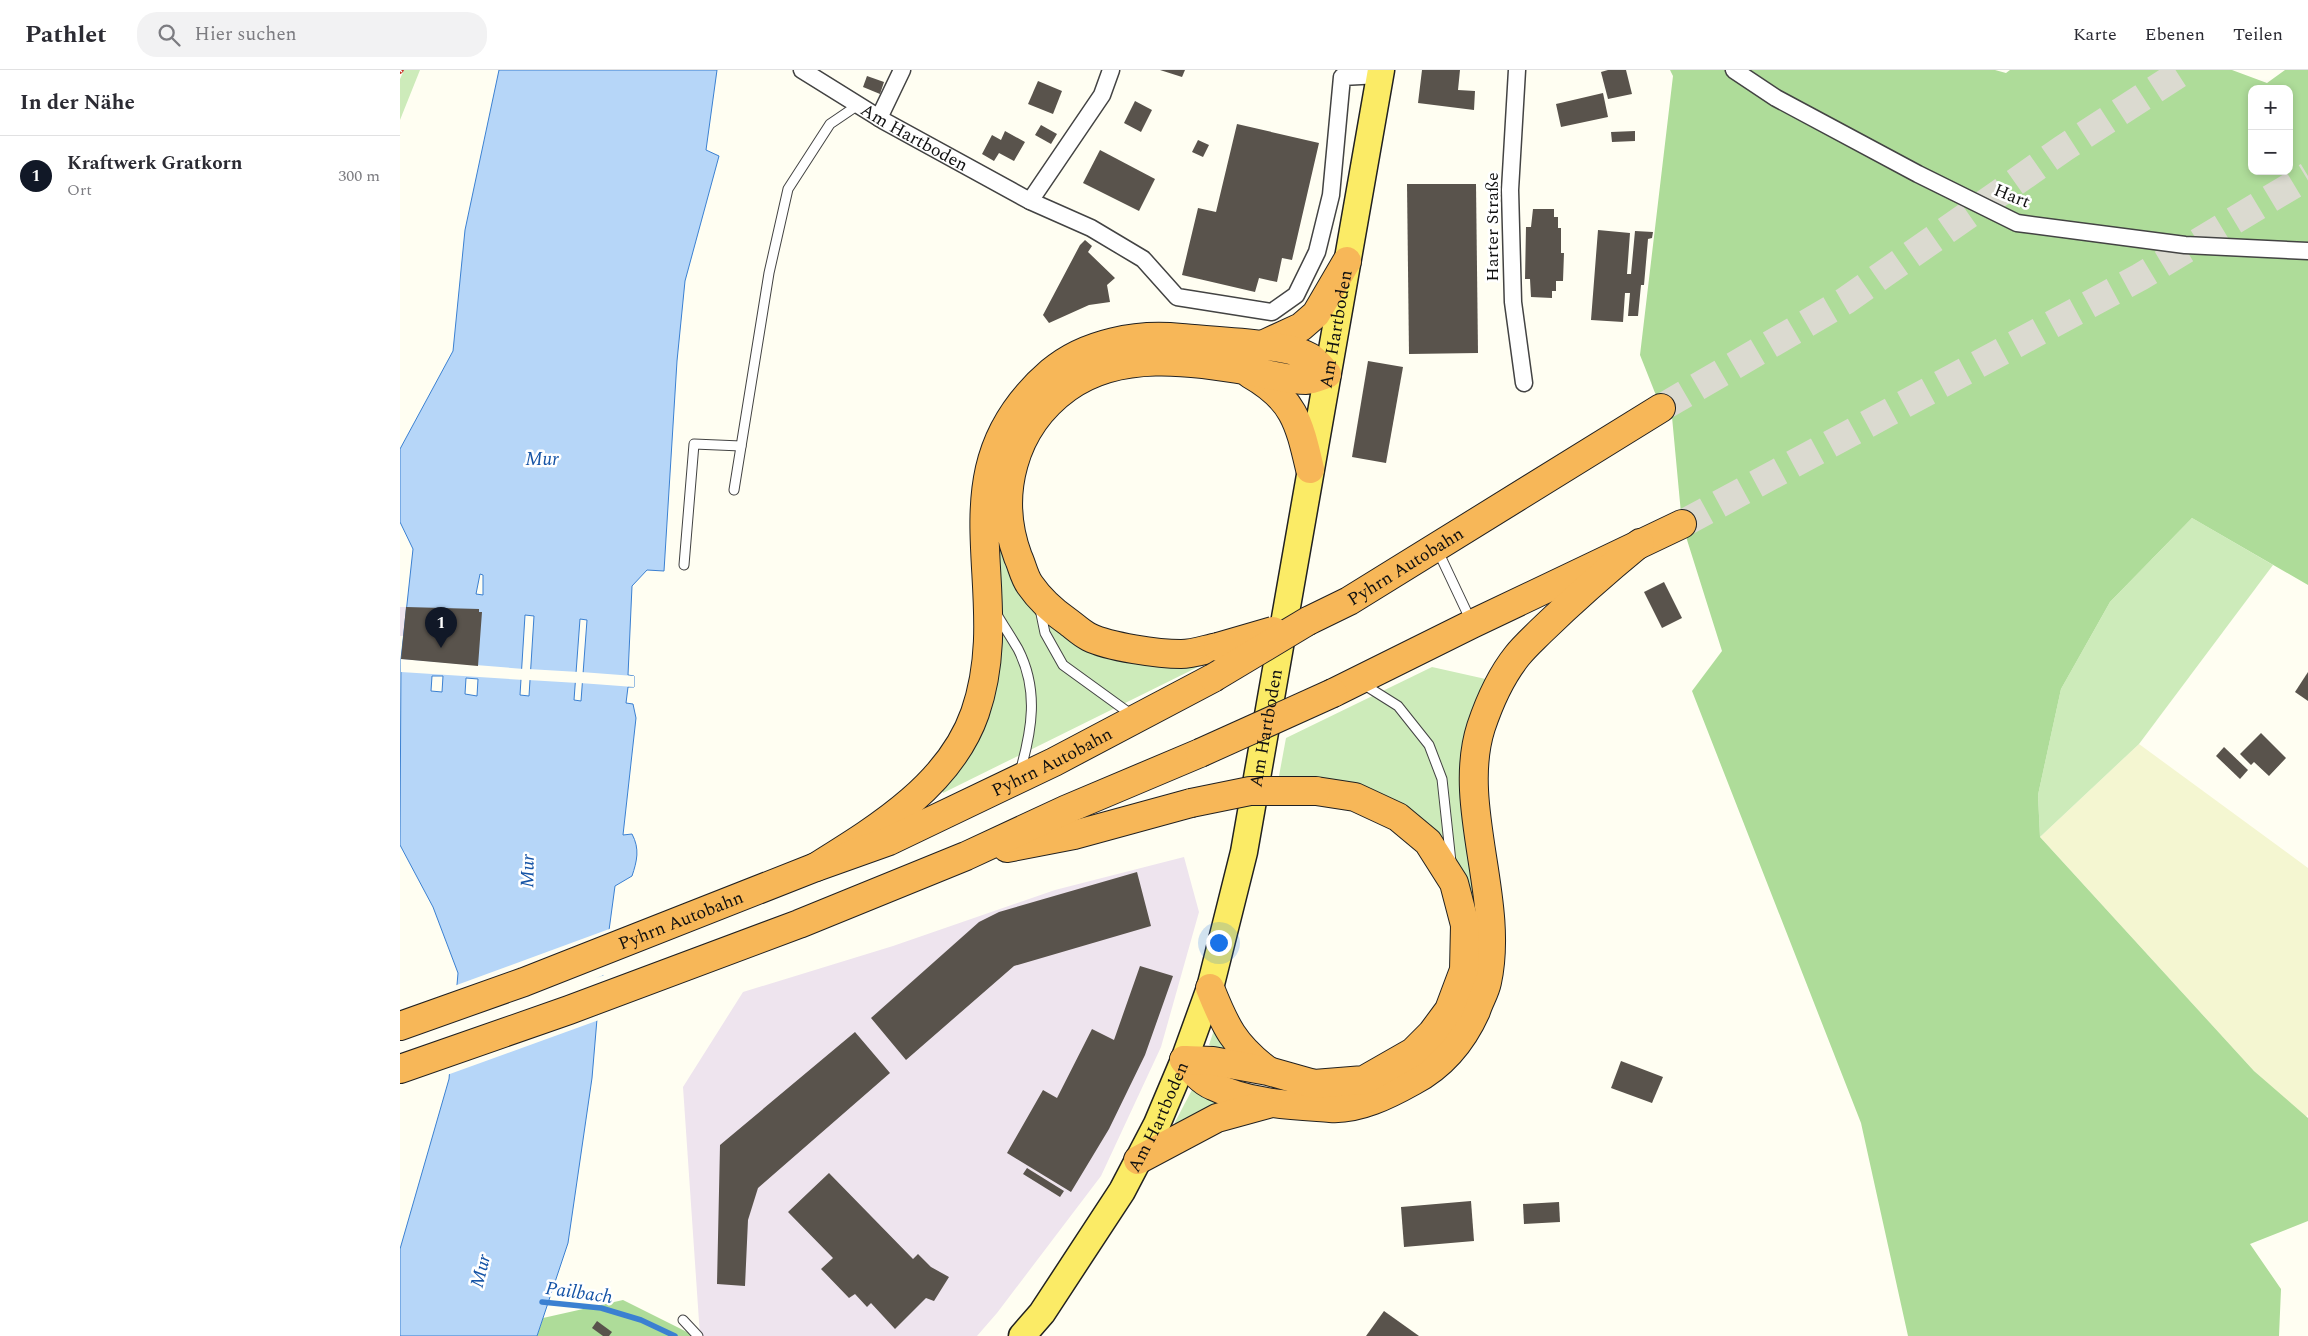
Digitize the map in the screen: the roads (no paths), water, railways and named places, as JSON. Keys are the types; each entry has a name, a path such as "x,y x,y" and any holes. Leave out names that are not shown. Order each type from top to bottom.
{"highway":[{"path":"1262,345 1301,328 1316,314 1347,260"},
{"path":"816,868 881,826 940,773 959,744 974,714 982,685 987,655 988,600 983,517 985,488 993,456 1002,431 1018,405 1036,385 1058,366 1083,353 1124,339 1172,337 1262,345 1310,357 1327,374 1307,380 1172,362 1131,362 1089,376 1067,388 1052,401 1029,428 1015,458 1009,479 1008,507 1013,542 1029,584 1058,614 1089,637 1134,649 1182,654 1218,647 1308,621"},
{"path":"1242,370 1269,385 1281,395 1296,419 1310,469"},
{"name":"Pyhrn Autobahn","path":"400,1026 524,982 889,841 1018,779 1213,678 1308,621 1349,601 1661,408"},
{"path":"400,1069 569,1010 800,924 966,856 1065,810 1200,753 1333,693 1472,624 1682,524"},
{"path":"1184,1060 1198,1076 1213,1086 1268,1104 1339,1108 1373,1100 1423,1076 1444,1060 1459,1043 1487,983 1491,944 1491,907 1475,795 1475,762 1481,729 1495,692 1516,657 1574,599 1640,543"},
{"path":"966,856 1074,835 1191,804 1250,791 1316,791 1355,797 1398,817 1428,842 1453,881 1465,925 1464,970 1449,1010 1432,1033 1413,1052 1364,1080 1314,1084 1268,1071 1213,1061 1184,1060"},
{"path":"1210,988 1231,1034 1247,1054 1268,1071"},
{"path":"1138,1160 1217,1118 1268,1104"}],"main road":[{"name":"Am Hartboden","path":"1022,1336 1042,1313 1122,1191 1157,1124 1184,1060 1210,988 1244,852 1380,72"}],"street":[{"name":"Am Hartboden","path":"802,70 878,118 1030,201 1091,228 1143,259 1177,297 1272,312 1296,295 1317,252 1331,195 1342,77 1380,72"},
{"path":"878,118 902,70"},
{"path":"1030,201 1102,95 1111,70"},
{"name":"Harter Straße","path":"1517,70 1510,190 1513,302 1524,382"},
{"name":"Hart","path":"1734,70 1776,98 1918,174 2017,223 2185,245 2308,251"}],"lane":[{"path":"734,490 769,273 788,189 830,124 858,105"},
{"path":"684,565 694,444 741,446"},
{"path":"1436,548 1472,624"},
{"path":"1036,591 1045,633 1063,665 1137,718"},
{"path":"988,600 1019,651 1033,695 1030,738 1018,779"},
{"path":"1358,681 1398,706 1429,745 1442,779 1453,881"},
{"path":"683,1320 698,1336"}],"water":[{"name":"Mur","path":"499,70 717,70 706,150 719,156 685,281 677,361 664,571 647,570 632,586 628,675 634,676 634,687 628,687 626,703 633,704 636,718 623,835 632,834 635,839 636,860 632,876 615,886 597,1019 592,1078 568,1243 537,1336 400,1336 400,1249 449,1079 458,973 433,907 400,845 401,659 413,549 400,522 400,449 453,351 465,230","holes":["480,574 483,575 483,595 476,594","525,615 534,616 529,696 520,695","580,619 587,620 581,701 574,700","432,676 443,676 442,692 431,691","466,678 478,679 477,696 465,694"]}],"waterway":[{"name":"Pailbach","path":"542,1302 601,1308 641,1320 675,1336"}],"tunnel":[{"path":"1661,408 1845,301 2064,148 2185,70"},
{"path":"1682,524 2140,277 2308,176"}],"place":[{"name":"Kraftwerk Gratkorn","path":"441,648"}]}
